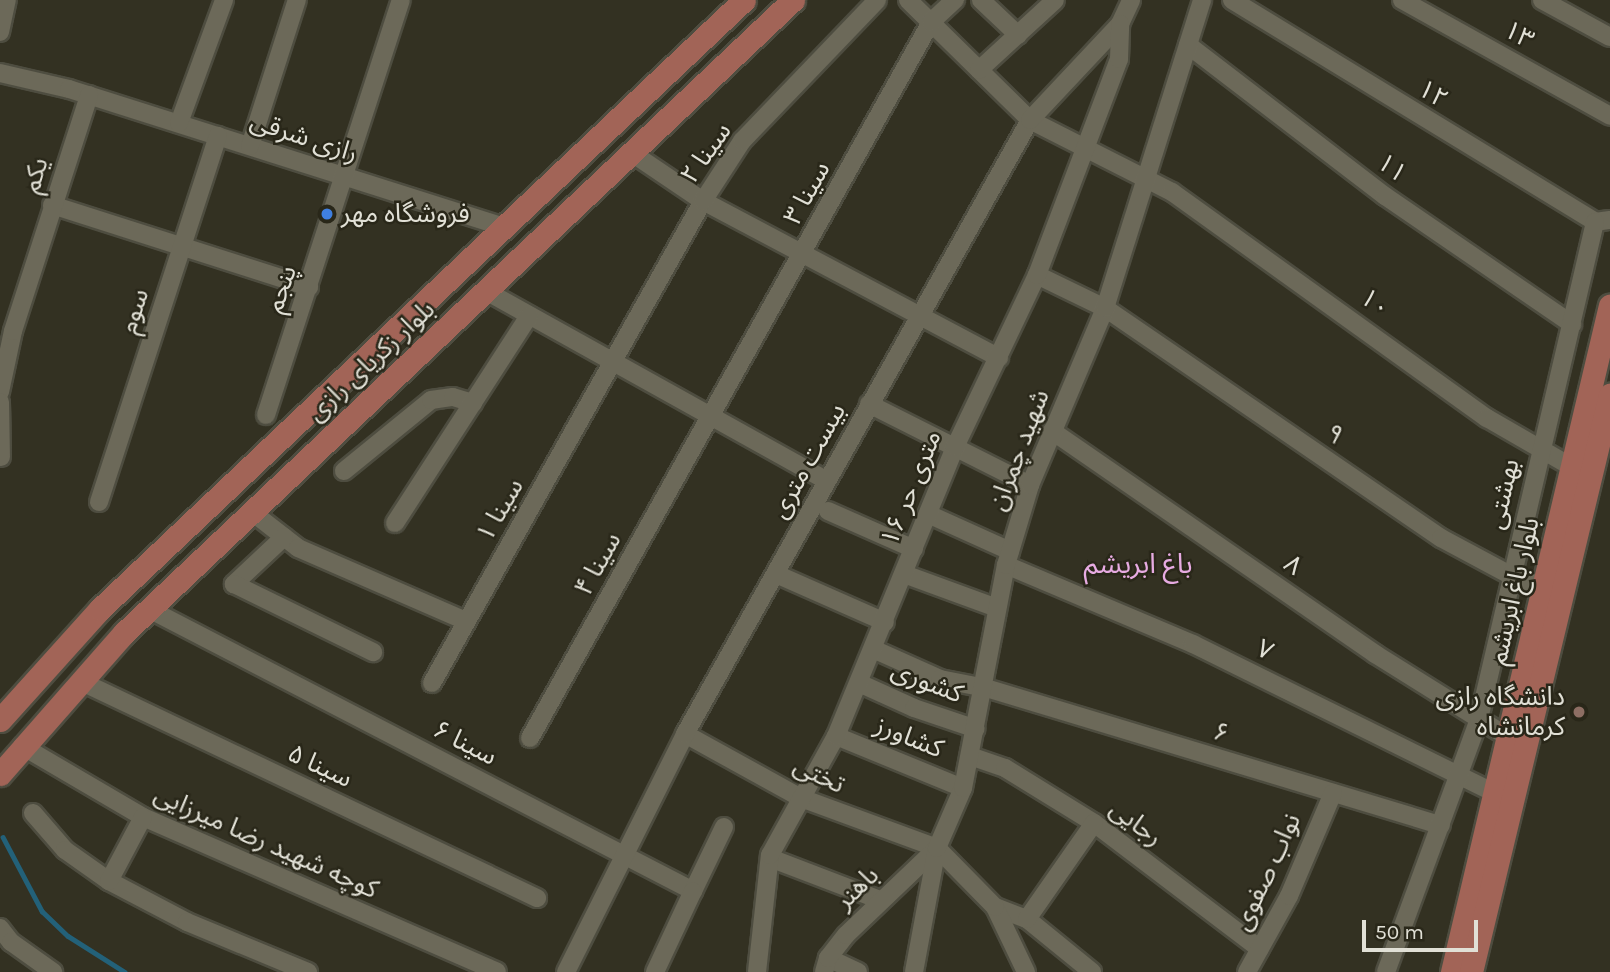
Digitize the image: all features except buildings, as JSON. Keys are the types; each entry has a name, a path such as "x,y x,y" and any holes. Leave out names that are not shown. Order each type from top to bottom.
{"main road":[{"name":"بلوار زکریای رازی","path":"0,720 100,609 744,0"},
{"name":"بلوار زکریای رازی","path":"0,774 80,681 149,609 793,0"},
{"path":"504,227 526,251"},
{"name":"بلوار باغ ابریشم","path":"1452,972 1610,305"},
{"name":"بلوار باغ ابریشم","path":"1471,972 1610,395"}],"street":[{"path":"0,32 7,0"},
{"path":"179,123 224,0"},
{"path":"250,146 297,0"},
{"name":"پنجم","path":"266,415 346,179 401,0"},
{"name":"سینا ۲","path":"614,363 703,201 742,141 877,0"},
{"name":"۱۰","path":"908,0 1030,120 1148,180 1257,249 1487,418 1572,467"},
{"name":"سینا ۳","path":"711,416 803,256 931,22 956,0"},
{"path":"981,0 1018,35"},
{"path":"979,70 1055,0"},
{"name":"بیست متری","path":"566,972 685,734 1030,120 1120,24 1131,0"},
{"name":"شهید چمران","path":"937,848 962,788 986,688 1008,558 1030,485 1105,308 1148,180 1202,0"},
{"name":"۱۲","path":"1232,0 1603,221"},
{"name":"۱۳","path":"1402,0 1610,116"},
{"path":"1542,0 1610,37"},
{"name":"۱۶ متری حر","path":"757,972 770,858 836,736 955,447 1037,275 1088,149 1119,59 1120,24"},
{"name":"۱۱","path":"1188,45 1385,196 1572,324"},
{"name":"رازی شرقی","path":"0,73 89,95 346,179 504,227"},
{"name":"یکم","path":"0,392 13,331 89,95"},
{"name":"سوم","path":"99,502 218,136"},
{"path":"632,153 703,201 917,317 999,358"},
{"path":"52,205 183,244 309,287"},
{"name":"بهشتی","path":"1386,972 1461,777 1479,719 1540,448 1572,324 1603,221"},
{"name":"۹","path":"1037,275 1105,308 1441,538 1512,576 1544,587"},
{"path":"486,291 827,481"},
{"path":"395,523 529,316"},
{"name":"۱ سینا","path":"432,683 614,363"},
{"path":"344,471 430,400 453,397 473,403"},
{"path":"0,402 1,457"},
{"path":"869,404 1030,485"},
{"name":"سینا ۴","path":"530,738 711,416"},
{"name":"۸","path":"1052,431 1375,654 1508,737"},
{"path":"828,511 914,549"},
{"path":"252,512 298,548 467,621"},
{"name":"۷","path":"928,514 1008,558 1193,644 1494,793"},
{"path":"285,537 234,584 373,652"},
{"path":"776,574 885,622"},
{"path":"904,574 998,608"},
{"name":"سینا ۶","path":"149,609 693,891"},
{"name":"۶","path":"873,649 940,680 986,688 1441,825"},
{"name":"سینا ۵","path":"80,681 537,898"},
{"name":"کشوری","path":"859,683 914,708 976,729"},
{"name":"تختی","path":"685,734 801,798 937,848"},
{"name":"کشاورز","path":"836,736 962,788"},
{"name":"کوچه شهید رضا میرزایی","path":"22,746 143,817 497,972"},
{"name":"رجایی","path":"970,756 1004,768 1094,824 1260,950"},
{"name":"نواب صفوی","path":"1247,972 1289,896 1333,793"},
{"path":"33,813 65,850 109,881 187,922 308,972"},
{"path":"109,881 143,817"},
{"path":"1027,919 1094,824"},
{"path":"655,972 724,827"},
{"path":"937,848 995,906 1026,972"},
{"path":"914,972 937,848"},
{"name":"باهنر","path":"826,965 880,900 937,848"},
{"path":"770,858 880,900"},
{"path":"995,906 1027,919 1092,972"},
{"path":"0,928 11,942 53,972"},
{"path":"826,965 858,972"}],"waterway":[{"path":"3,837 42,911 68,936 125,972"}],"place":[{"name":"فروشگاه مهر","path":"327,214"},
{"name":"دانشگاه رازی کرمانشاه","path":"1579,712"}],"district":[{"name":"باغ ابریشم","path":"1138,564"}]}
